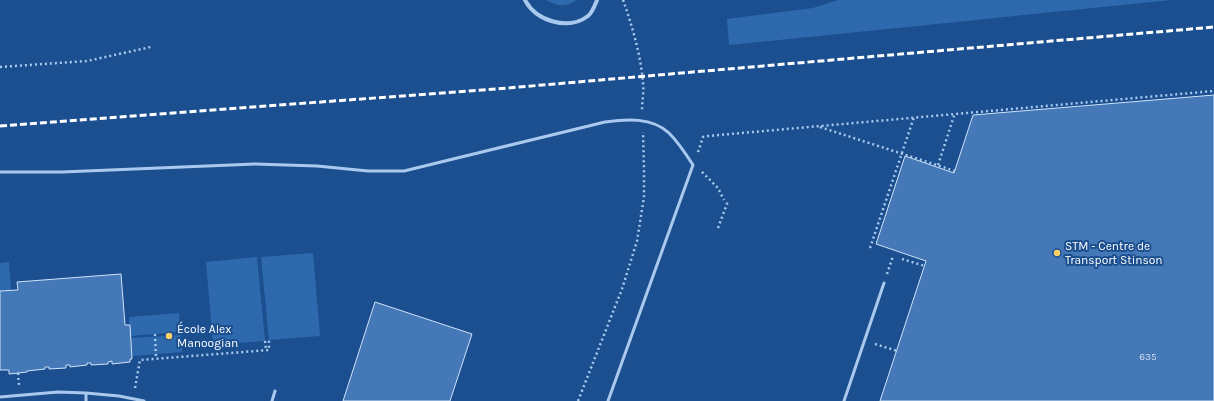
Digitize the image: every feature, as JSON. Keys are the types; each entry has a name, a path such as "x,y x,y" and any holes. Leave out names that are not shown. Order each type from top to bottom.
{"street":[{"path":"526,0 537,14 550,21 563,23 577,22 589,16 597,0"}],"lane":[{"path":"0,172 62,172 255,164 317,166 368,171 404,171 606,122 628,119 659,126 668,132 693,165 608,401"},
{"path":"844,401 884,283"},
{"path":"272,401 275,391"},
{"path":"0,396 58,392 86,393 124,397 144,401"},
{"path":"86,393 86,401"}],"path":[{"path":"578,401 626,278 636,241 644,197 642,76 632,29 623,0"},
{"path":"0,67 87,61 151,47"},
{"path":"718,228 726,201 718,188 708,177 693,165 703,137 955,113 1214,91"},
{"path":"1078,102 1078,107"},
{"path":"938,165 955,113"},
{"path":"870,248 914,117"},
{"path":"818,126 955,171"},
{"path":"884,283 893,256"},
{"path":"902,259 925,266"},
{"path":"155,334 156,359"},
{"path":"135,387 140,360 270,350 267,340"},
{"path":"874,343 897,351"},
{"path":"18,373 19,385"}],"shaded area":[{"path":"546,0 576,0 572,3 561,5 554,4"},
{"path":"838,0 1172,0 729,45 727,19 813,8"},
{"path":"313,253 320,336 269,340 261,257"},
{"path":"257,257 265,341 213,345 206,262"},
{"path":"9,262 11,290 0,291 0,263"},
{"path":"179,313 180,332 130,336 129,317"},
{"path":"181,335 182,352 132,356 131,338"}],"building":[{"name":"STM - Centre de Transport Stinson","path":"1214,95 1214,401 880,401 926,261 876,244 905,156 954,173 973,115"},
{"path":"121,274 125,325 130,325 132,359 130,359 130,362 112,364 112,361 108,362 108,364 91,365 91,363 87,363 87,365 70,367 70,365 66,365 66,368 49,369 49,367 45,367 45,369 9,374 9,370 0,370 0,291 18,290 17,282"},
{"path":"375,302 472,334 450,401 343,401"}],"railway":[{"path":"0,126 508,88 1214,27"}],"place":[{"name":"STM - Centre de Transport Stinson","path":"1057,253"},
{"name":"École Alex Manoogian","path":"169,336"}]}
